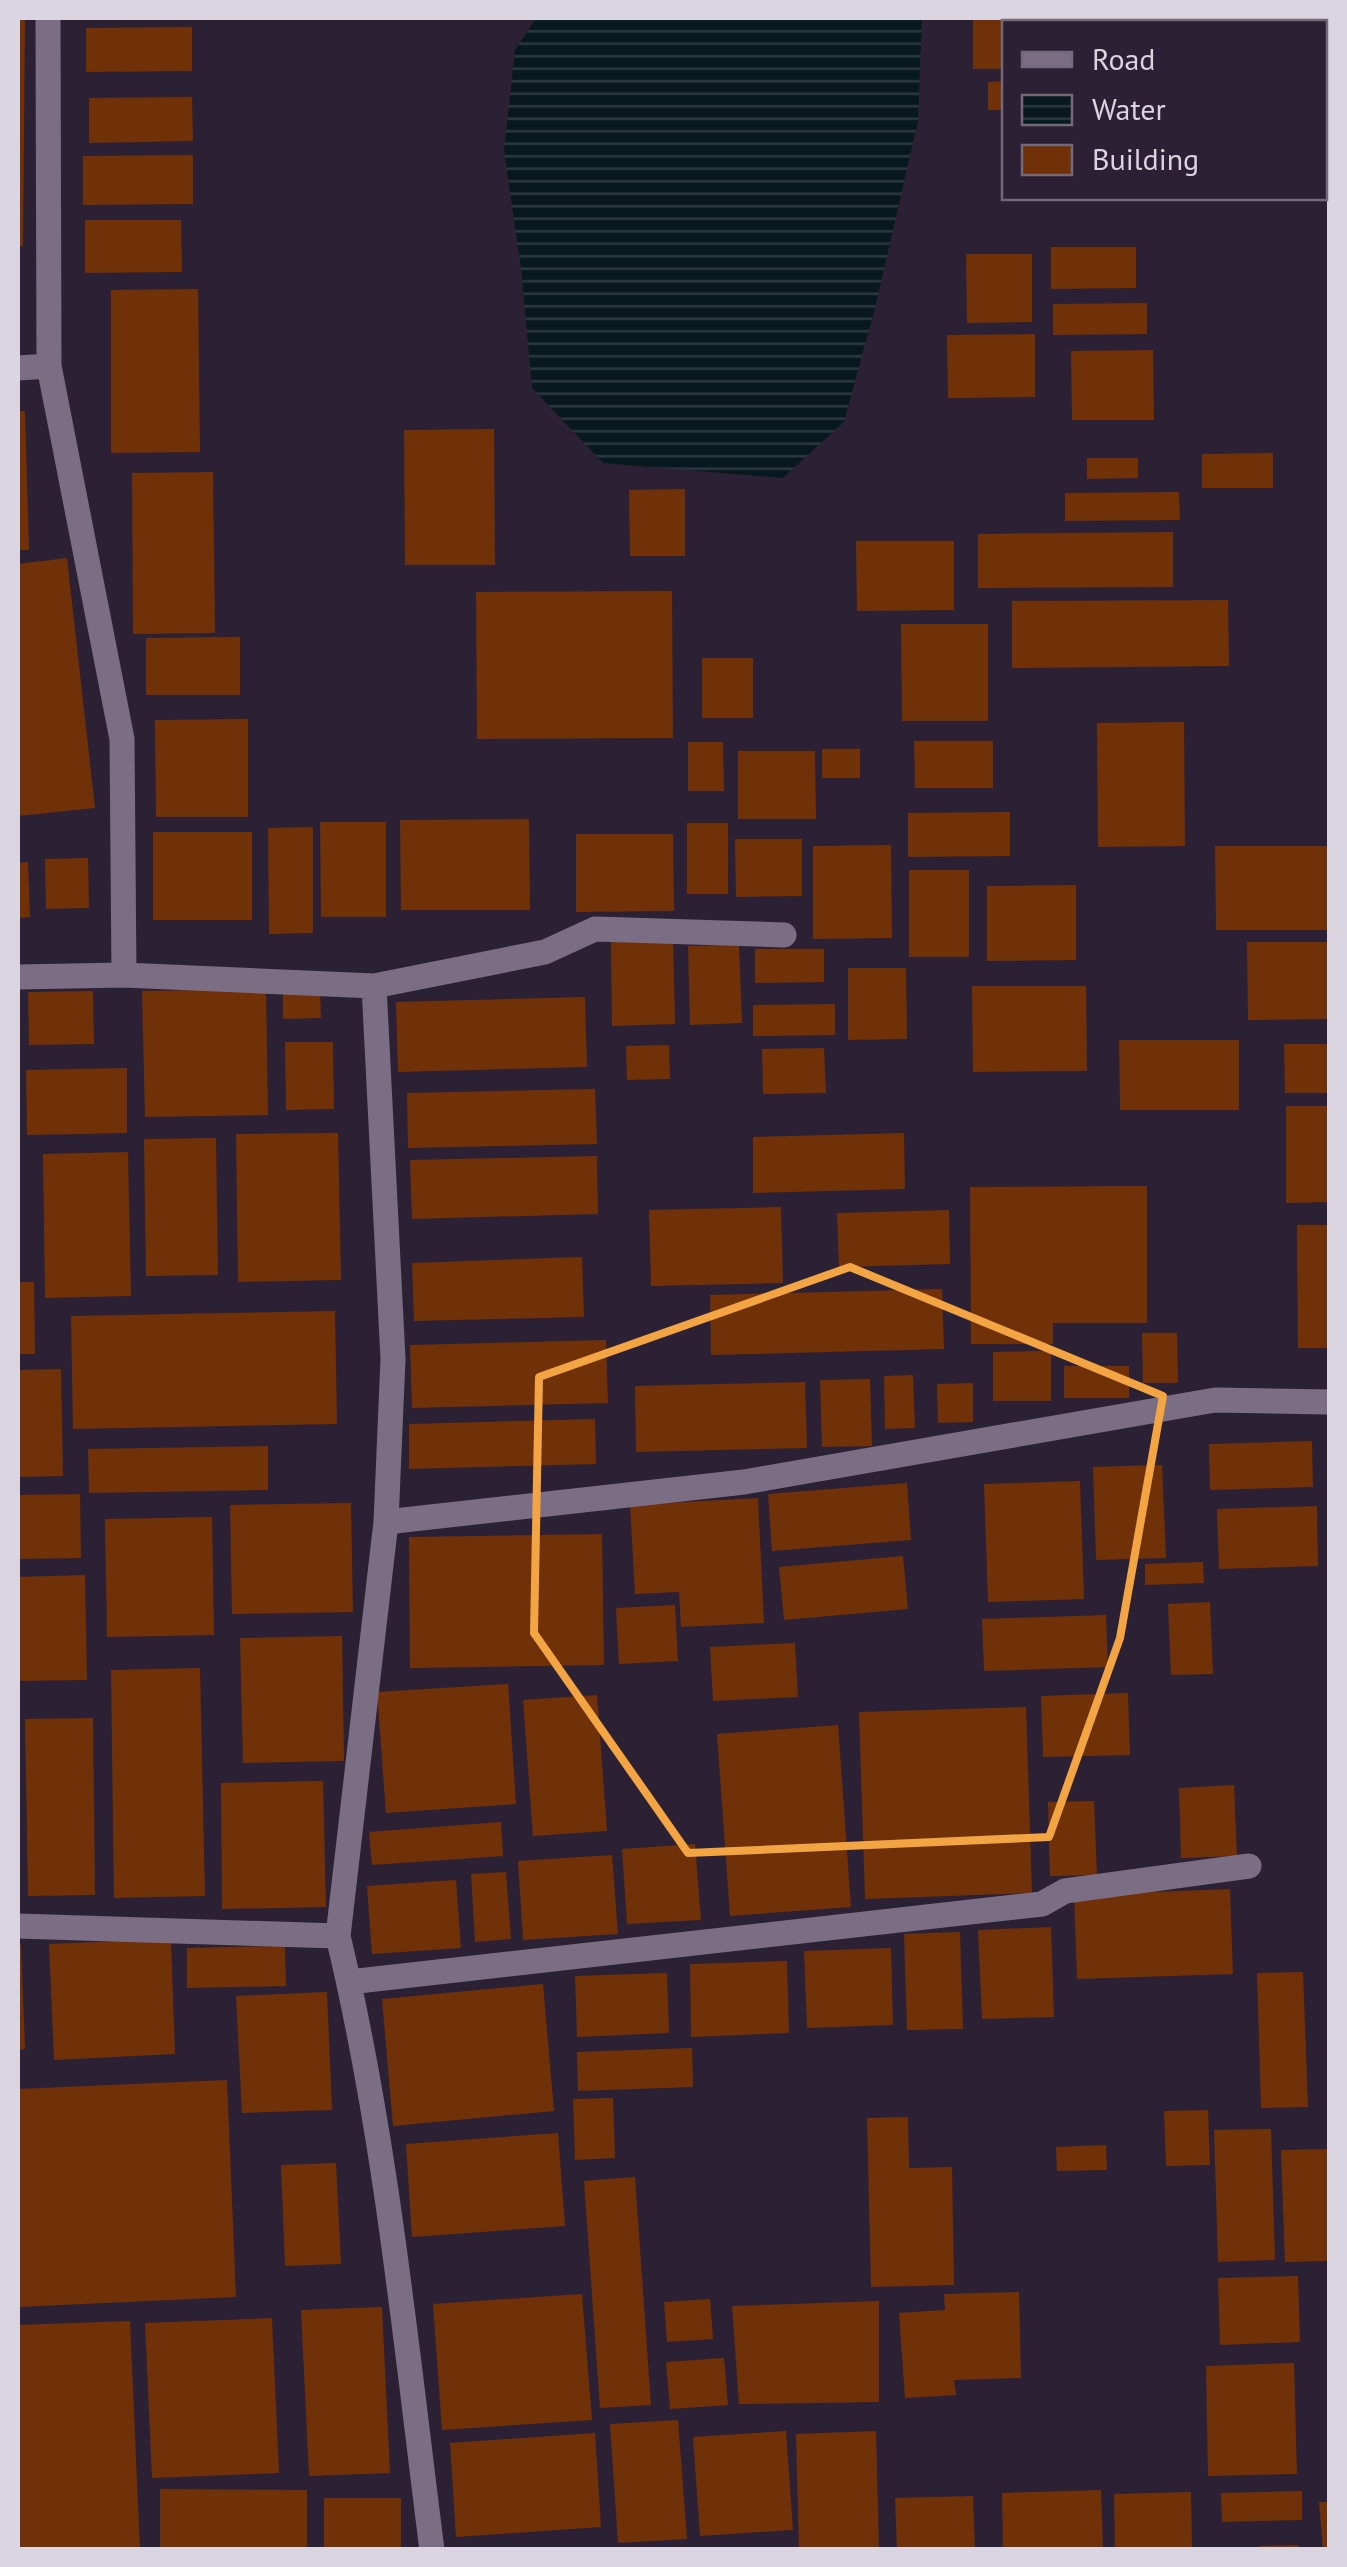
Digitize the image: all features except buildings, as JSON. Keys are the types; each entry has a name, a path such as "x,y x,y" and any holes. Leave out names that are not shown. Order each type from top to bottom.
{"street":[{"path":"48,18 50,366 122,738 124,975"},
{"path":"18,368 50,366"},
{"path":"18,977 124,975 374,986 545,952 595,930 784,934"},
{"path":"374,986 394,1359 386,1522 338,1936 392,2238 432,2550"},
{"path":"386,1522 744,1482 1215,1400 1330,1402"},
{"path":"349,1982 1042,1904 1065,1891 1249,1866"},
{"path":"18,1926 338,1936"}],"highlighted area":[{"path":"850,1267 1163,1396 1120,1638 1049,1837 688,1853 534,1633 539,1377"}],"water":[{"path":"536,18 922,18 918,121 844,422 783,478 603,463 532,388 521,268 504,151 515,50"}]}
